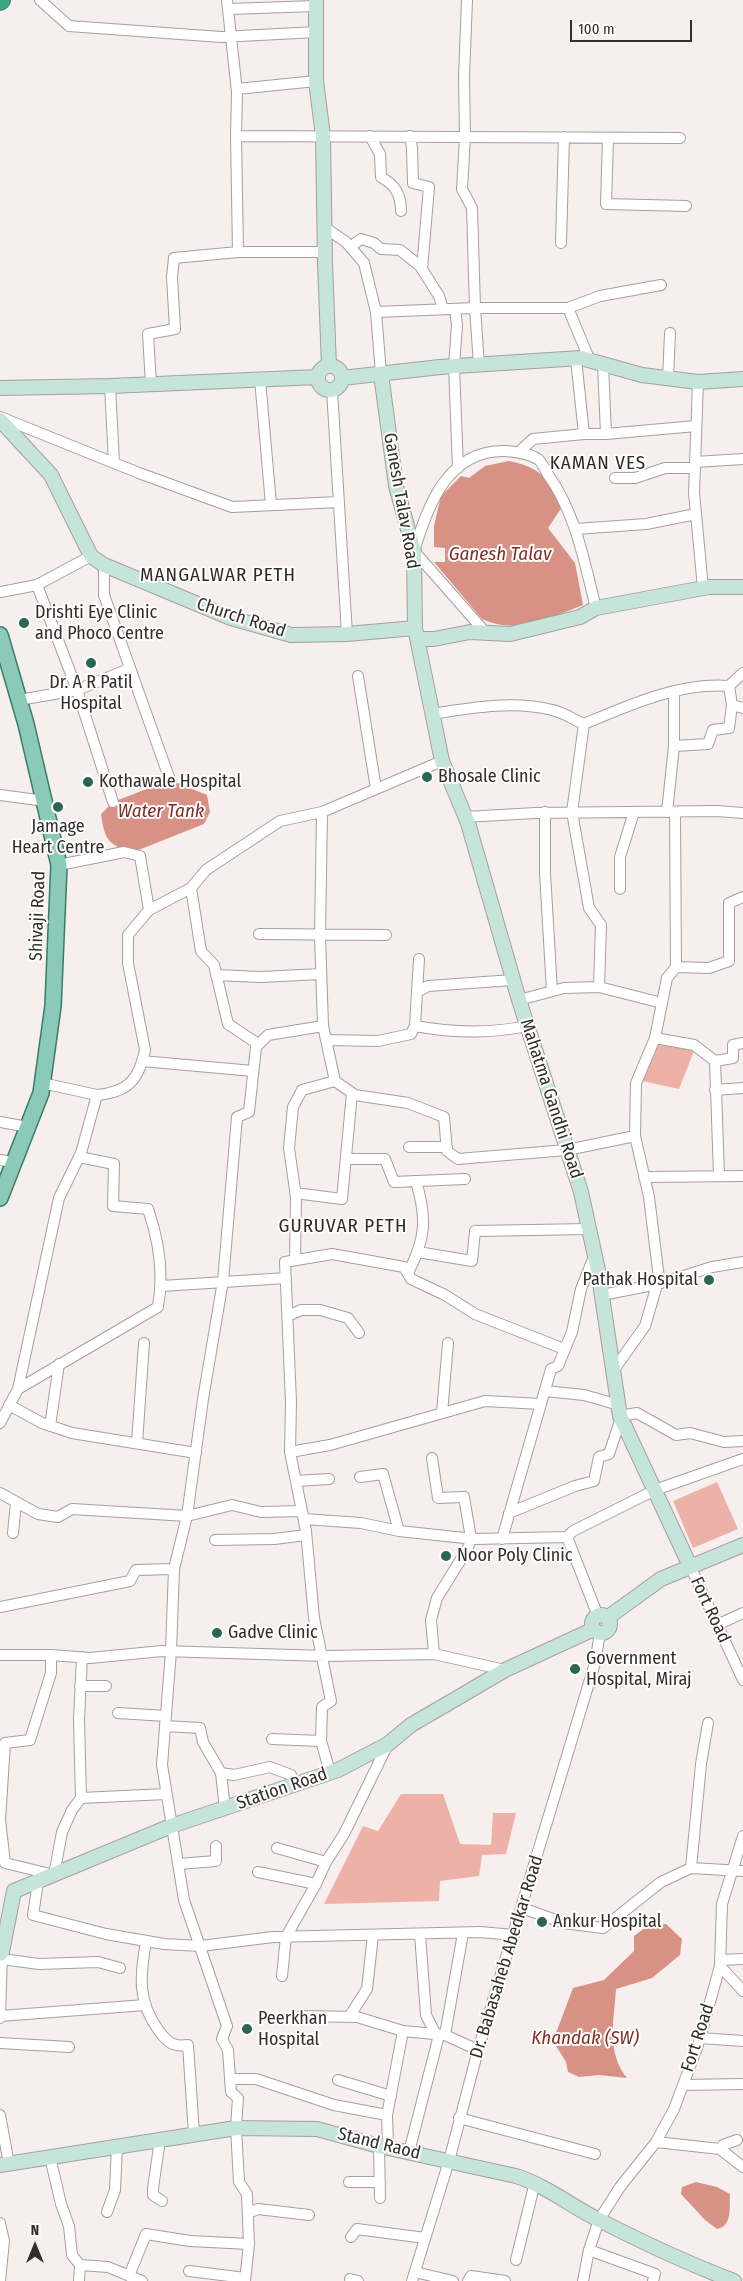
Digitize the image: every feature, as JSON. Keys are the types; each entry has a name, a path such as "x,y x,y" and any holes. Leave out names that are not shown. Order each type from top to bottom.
{"main road":[{"path":"316,3 316,81 323,136 324,252 329,366"},
{"path":"342,378 454,366 576,358 642,375 668,379 698,382 743,379"},
{"path":"329,366 336,368 342,378 340,385 332,390 323,388 318,377 322,370 329,366"},
{"name":"Ganesh Talav Road","path":"381,374 396,486 414,551 417,633"},
{"path":"0,388 110,386 318,377"},
{"name":"Church Road","path":"0,418 51,475 91,556 104,565 231,618 282,633 291,635 417,633 434,639 470,632 510,634 580,617 596,608 703,588 743,587"},
{"name":"Mahatma Gandhi Road","path":"417,633 442,761 465,817 527,1026 581,1192 595,1254 620,1413 690,1566"},
{"name":"Shivaji Road","path":"0,634 45,801 59,864 53,1006 41,1093 28,1127 6,1161 0,1198"},
{"name":"Station Road","path":"2,1955 14,1891 171,1826 330,1772 388,1744 412,1726 504,1670 600,1624 661,1579 743,1545"},
{"name":"Stand Raod","path":"4,2165 236,2128 317,2129 535,2182 599,2220 701,2269 734,2281"}],"street":[{"path":"40,0 69,26 232,37 317,32"},
{"path":"467,0 464,77 465,137 462,189 472,208 474,308 478,365"},
{"path":"238,252 237,89 228,5 316,3"},
{"path":"237,89 316,81"},
{"path":"236,136 680,138"},
{"path":"370,136 380,154 381,176 394,185 401,200 401,211"},
{"path":"410,136 413,183 428,187 422,269"},
{"path":"562,243 564,138"},
{"path":"608,138 606,204 686,206"},
{"path":"324,227 350,247 364,263 376,312 381,374"},
{"path":"350,247 361,239 374,243 381,249 400,250 422,269 439,296 443,309"},
{"path":"151,384 148,334 175,329 172,278 174,258 238,252 324,252"},
{"path":"376,312 455,308 568,308 600,296 661,285"},
{"path":"455,308 457,324 454,366 458,468"},
{"path":"568,308 597,363 606,434"},
{"path":"668,379 670,334"},
{"path":"576,358 584,434"},
{"path":"260,379 271,505"},
{"path":"698,382 695,465 696,514 703,588"},
{"path":"110,386 114,463"},
{"path":"332,390 348,634"},
{"path":"0,418 232,507 339,502"},
{"path":"519,452 533,439 696,426"},
{"path":"486,633 414,551 425,513 440,485 468,459 489,451 519,452 538,460 560,491 576,529 596,608"},
{"path":"615,478 635,478 665,468 743,459"},
{"path":"576,529 646,524 696,514"},
{"path":"404,515 420,530"},
{"path":"0,592 38,584 91,556"},
{"path":"104,565 104,595 170,780"},
{"path":"38,584 77,690 113,802"},
{"path":"19,700 77,690 129,669"},
{"path":"674,746 708,744 713,730 728,728 732,705 730,686 743,672"},
{"path":"358,676 376,789"},
{"path":"432,714 465,709 513,706 553,710 584,724 649,698 708,684 730,686"},
{"path":"613,1372 645,1326 658,1284 658,1269 644,1176 635,1136 636,1083 655,1038 667,978 676,967 671,812 674,692"},
{"path":"732,705 743,708"},
{"path":"584,724 572,812 589,908 601,925 599,987"},
{"path":"42,1083 97,1094 115,1093 136,1079 145,1050 128,963 128,935 149,910 191,888 206,870 280,821 322,812 442,761"},
{"path":"0,795 45,801"},
{"path":"322,812 320,935 323,1026 336,1081 355,1095 408,1103 444,1118 448,1151 458,1159 567,1150 635,1136"},
{"path":"545,812 545,874 552,991"},
{"path":"465,817 545,812 743,813"},
{"path":"620,890 620,857 634,812"},
{"path":"59,864 124,852 140,856 149,910"},
{"path":"191,888 201,951 214,965 228,1024 258,1044"},
{"path":"676,967 709,968 729,961 730,903 743,897"},
{"path":"259,934 386,935"},
{"path":"326,1040 378,1041 410,1034 415,1026 419,959"},
{"path":"216,975 260,977 321,974"},
{"path":"417,992 428,986 513,980"},
{"path":"519,1000 564,988 599,987 662,1002"},
{"path":"189,2271 245,2280 249,2244 247,2194 239,2182 236,2128 238,2098 231,2092 228,2050 222,2039 227,2026 184,1900 162,1765 171,1652 174,1569 187,1516 224,1281 237,1117 250,1112 256,1047 268,1035 323,1026"},
{"path":"415,1026 448,1032 503,1031 527,1026"},
{"path":"655,1038 694,1045 715,1061 733,1058 733,1045 743,1043"},
{"path":"715,1061 719,1176"},
{"path":"142,1062 254,1071"},
{"path":"295,1260 295,1193 289,1148 294,1107 302,1090 336,1081"},
{"path":"715,1090 743,1088"},
{"path":"295,1193 342,1199 352,1093"},
{"path":"0,1423 18,1388 59,1198 79,1157 97,1094"},
{"path":"0,1122 28,1127"},
{"path":"409,1147 447,1147"},
{"path":"18,1388 158,1307 162,1286 156,1233 148,1209 113,1206 114,1164 79,1157"},
{"path":"346,1159 385,1159 394,1182 465,1179"},
{"path":"644,1176 743,1176"},
{"path":"408,1274 418,1252 425,1220 416,1181"},
{"path":"418,1252 472,1261 475,1231 589,1229"},
{"path":"330,1772 321,1741 322,1707 331,1701 314,1618 306,1535 290,1452 292,1402 286,1262 332,1254 404,1267 411,1279 445,1295 475,1314 564,1348"},
{"path":"502,1539 551,1369 558,1366 572,1332 581,1289 595,1254"},
{"path":"602,1295 658,1284 712,1267 743,1262"},
{"path":"162,1286 286,1278"},
{"path":"288,1316 301,1310 320,1310 348,1318 360,1333"},
{"path":"137,1443 144,1343"},
{"path":"442,1412 448,1343"},
{"path":"50,1426 59,1364"},
{"path":"545,1391 584,1395 620,1413 637,1413 676,1435 690,1433 724,1442 743,1441"},
{"path":"290,1452 330,1445 485,1401 541,1404"},
{"path":"9,1405 50,1426 72,1433 196,1453"},
{"path":"509,1513 575,1486 594,1481 599,1457 609,1454 620,1413"},
{"path":"432,1458 438,1498 464,1496 471,1538 468,1548 437,1598 431,1620 434,1654"},
{"path":"0,1493 38,1514 58,1517 72,1509 187,1516 232,1505 260,1512 303,1515 361,1523 400,1531 471,1538 566,1537 572,1531 655,1490 743,1459"},
{"path":"360,1477 383,1474 400,1531"},
{"path":"296,1481 329,1480"},
{"path":"12,1533 16,1502"},
{"path":"215,1540 274,1539 306,1535"},
{"path":"566,1537 600,1624"},
{"name":"Fort Road","path":"690,1566 743,1680"},
{"path":"0,1608 130,1581 136,1570 174,1569"},
{"path":"717,1625 743,1614"},
{"name":"Dr. Babasaheb Abedkar Road","path":"414,2276 478,2050 595,1663 600,1624"},
{"path":"0,1655 82,1657 171,1652 321,1655 434,1654 504,1670"},
{"path":"51,1655 51,1673 30,1740 5,1743 0,1820 5,1863 54,1875 62,1832 72,1810 82,1798 80,1686 82,1657"},
{"path":"80,1686 106,1686"},
{"path":"118,1713 200,1728 203,1742 221,1774 225,1809"},
{"path":"691,1868 701,1764 708,1723"},
{"path":"272,1738 321,1741"},
{"path":"282,1976 286,1938 326,1862 344,1834 388,1744"},
{"path":"221,1774 234,1775 270,1767 291,1775 295,1784"},
{"path":"82,1798 166,1794"},
{"name":"Fort Road","path":"583,2281 589,2250 599,2220 620,2187 656,2142 674,2109 700,2038 720,1963 722,1904 743,1836"},
{"path":"178,1864 216,1861 216,1846"},
{"path":"277,1848 326,1862"},
{"path":"522,1908 564,1923 603,1928 661,1882 691,1868 743,1871"},
{"path":"258,1872 316,1884"},
{"path":"38,1882 33,1915 106,1934 146,1941 201,1946 273,1937 463,1933 514,1935"},
{"path":"409,2152 438,2039 441,2035 463,1933"},
{"path":"420,1934 426,2015 441,2035"},
{"path":"348,2017 366,1989 374,1935"},
{"path":"146,1941 141,1968 145,2005 148,2016 168,2043 178,2046 188,2044 194,2134"},
{"path":"120,1968 98,1962 39,1964 2,1955 0,2018 145,2005"},
{"path":"743,1959 720,1963 743,1991"},
{"path":"301,2016 357,2017 403,2031 441,2035 478,2050"},
{"path":"380,2198 387,2115 403,2031"},
{"path":"700,2038 743,2041"},
{"path":"0,2043 69,2047"},
{"path":"230,2079 256,2079 334,2105 387,2115"},
{"path":"338,2080 391,2096"},
{"path":"683,2085 743,2084"},
{"path":"0,2115 4,2165"},
{"path":"460,2118 595,2154"},
{"path":"160,2140 153,2195 162,2201"},
{"path":"720,2149 723,2145 737,2140"},
{"path":"656,2142 720,2149 743,2167"},
{"path":"107,2212 115,2190 117,2146"},
{"path":"50,2157 60,2204 69,2226 72,2255 80,2265 79,2281"},
{"path":"349,2182 380,2182"},
{"path":"516,2260 535,2182"},
{"path":"248,2213 258,2209 309,2215"},
{"path":"0,2223 4,2241 0,2281"},
{"path":"351,2237 357,2229 425,2238"},
{"path":"129,2276 146,2234 190,2241 249,2244"},
{"path":"589,2250 654,2274 652,2281"},
{"path":"80,2265 108,2267 142,2281"},
{"path":"414,2276 453,2281"},
{"path":"468,2281 471,2276 505,2281"}],"shaded area":[{"path":"659,1044 694,1051 679,1089 642,1081"},
{"path":"717,1482 738,1529 693,1548 673,1501"},
{"path":"401,1794 443,1794 460,1844 491,1845 493,1813 516,1813 506,1854 482,1855 479,1876 440,1881 439,1901 324,1904 363,1826 378,1831"}],"water":[{"name":"Ganesh Talav","path":"509,461 537,471 548,482 557,497 562,507 548,528 575,563 583,605 546,619 520,625 495,624 482,619 434,562 445,562 445,548 434,547 434,526 441,496 461,476 469,478 485,466"},
{"name":"Water Tank","path":"170,780 207,795 210,812 204,824 131,853 108,840 101,814 113,802"},
{"name":"Khandak (SW)","path":"666,1924 682,1939 680,1955 652,1978 616,1989 613,2024 614,2047 620,2068 627,2078 599,2075 579,2077 568,2072 566,2062 553,2041 573,1988 604,1980 634,1951 634,1936 649,1925"},
{"path":"696,2182 717,2187 730,2194 728,2220 722,2227 717,2229 705,2220 681,2194 682,2187"}],"place":[{"name":"Drishti Eye Clinic and Phoco Centre","path":"24,623"},
{"name":"Dr. A R Patil Hospital","path":"91,663"},
{"name":"Bhosale Clinic","path":"427,777"},
{"name":"Kothawale Hospital","path":"88,782"},
{"name":"Jamage Heart Centre","path":"58,807"},
{"name":"Pathak Hospital","path":"709,1280"},
{"name":"Noor Poly Clinic","path":"446,1556"},
{"name":"Gadve Clinic","path":"217,1633"},
{"name":"Government Hospital, Miraj","path":"575,1669"},
{"name":"Ankur Hospital","path":"542,1922"},
{"name":"Peerkhan Hospital","path":"247,2029"}],"district":[{"name":"KAMAN VES","path":"598,464"},
{"name":"MANGALWAR PETH","path":"218,576"},
{"name":"GURUVAR PETH","path":"343,1227"}]}
